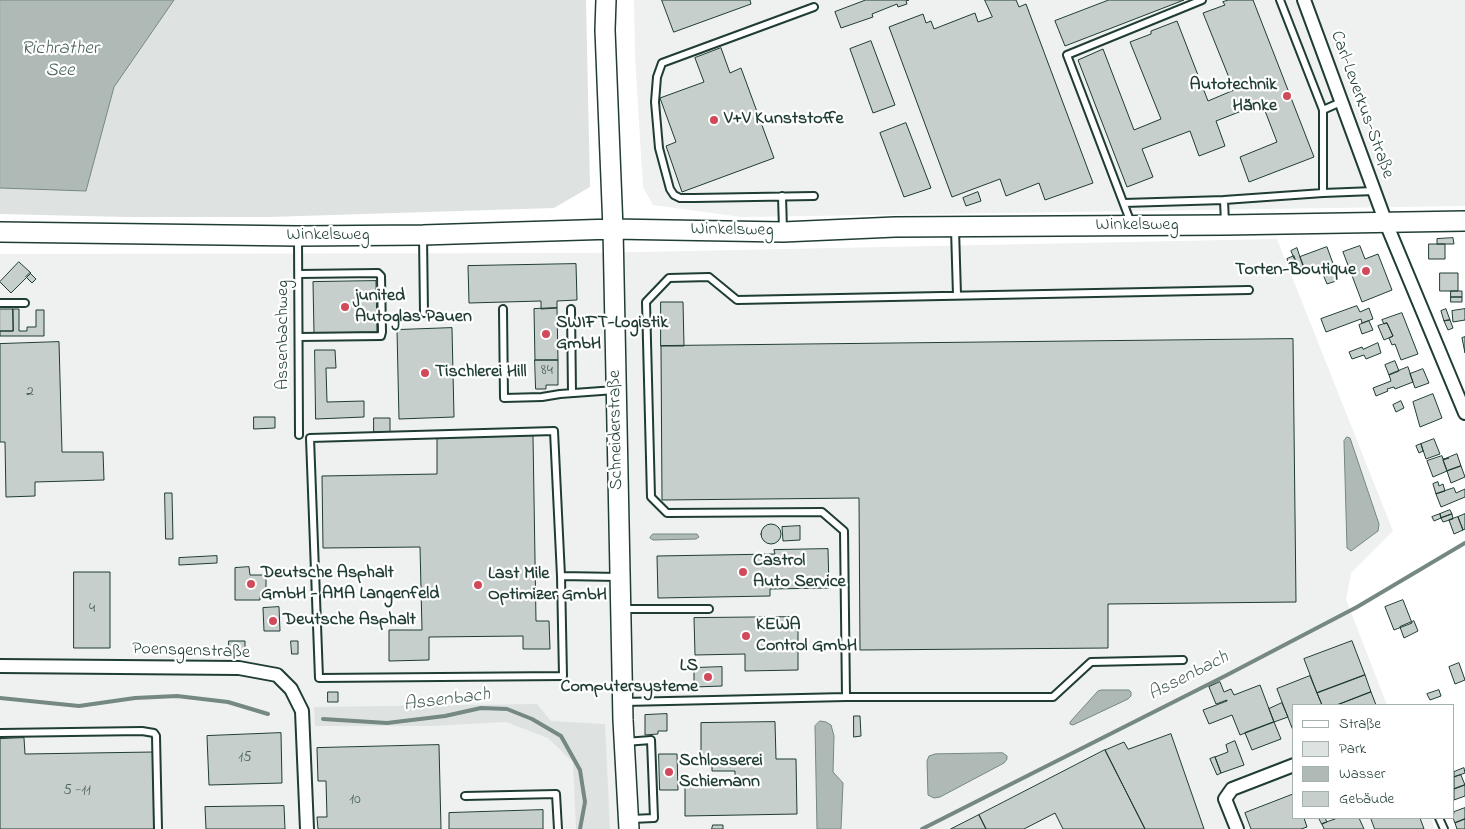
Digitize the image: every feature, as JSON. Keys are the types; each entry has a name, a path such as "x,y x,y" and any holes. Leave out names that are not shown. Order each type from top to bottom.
{"main road":[{"name":"Schneiderstraße","path":"606,0 605,30 613,229 620,609 628,824"},
{"name":"Winkelsweg","path":"0,232 298,236 423,235 613,229 783,232 955,227 1225,226 1465,221"}],"street":[{"name":"Carl-Leverkus-Straße","path":"1304,0 1386,223 1459,382 1465,413"},
{"name":"Poensgenstraße","path":"0,666 239,668 277,675 291,689 302,711 307,829"},
{"path":"1236,829 1225,799 1232,789 1292,766"}],"lane":[{"path":"1132,226 1067,55 1202,0"},
{"path":"1280,0 1323,110 1323,193"},
{"path":"814,7 662,63 657,78 655,102 659,148 670,188 674,195 680,198 814,196"},
{"path":"1323,110 1341,102"},
{"path":"1124,203 1224,200 1374,191"},
{"path":"782,196 783,232"},
{"path":"1224,200 1225,226"},
{"path":"955,227 957,295"},
{"path":"423,235 424,313"},
{"name":"Assenbachweg","path":"298,236 299,435"},
{"path":"299,274 378,273 381,276 382,332 381,336 299,337"},
{"path":"846,697 844,531 822,512 667,513 651,497 646,302 669,278 709,277 737,300 1249,290"},
{"path":"0,303 25,303"},
{"path":"503,309 504,398 542,397 616,390"},
{"path":"571,309 572,393"},
{"path":"554,431 561,576 563,676 320,678 310,438 554,431"},
{"path":"561,576 620,578"},
{"path":"620,609 709,609"},
{"path":"623,702 846,697 1053,697 1091,662 1183,660"},
{"path":"0,733 142,731 154,733 156,736 158,829"},
{"path":"624,742 651,740 654,818 628,824"},
{"path":"465,796 556,794 558,829"}],"shaded area":[{"path":"634,0 1465,0 1465,206 741,217 653,205 643,187 635,57"},
{"path":"1277,239 1393,531 1351,573 1346,599 1387,704 1292,704 1292,819 1431,819 1435,829 0,829 0,254 589,253"}],"green space":[{"path":"174,0 586,0 590,187 554,208 269,217 125,217 0,214 0,188 86,191 114,87"},
{"path":"537,704 551,721 605,724 610,829 576,829 573,762 548,738 506,722 432,726 315,726 314,707"}],"water":[{"name":"Richrather See","path":"0,0 174,0 114,87 86,191 0,188"},
{"path":"1347,437 1350,438 1379,524 1378,531 1351,551 1347,548 1344,441"},
{"path":"653,534 697,534 699,537 696,539 653,540 650,538"},
{"path":"1129,690 1131,696 1073,725 1070,724 1098,691"},
{"path":"820,721 831,725 834,736 833,772 843,783 841,829 817,829 815,726"},
{"path":"1003,753 1007,756 1004,763 940,797 934,798 928,795 927,761 929,756 935,754"}],"building":[{"path":"662,0 750,0 751,4 674,32"},
{"path":"866,0 909,0 906,1 907,4 898,7 897,4 872,14 873,17 841,28 835,12"},
{"path":"985,0 1016,0 1019,7 1026,4 1093,183 1045,200 1039,183 1006,196 1000,179 952,197 889,27 923,14 926,23 931,21 934,29 975,13 978,22 992,17"},
{"path":"1109,0 1184,0 1065,46 1055,21"},
{"path":"1229,0 1253,0 1314,157 1249,182 1240,157 1277,142 1262,103 1216,121 1225,146 1199,156 1190,131 1142,149 1153,177 1127,187 1078,60 1103,49 1134,130 1161,119 1130,42 1177,21 1208,101 1234,90 1203,13 1225,5 1223,2"},
{"path":"871,41 895,105 873,113 850,49"},
{"name":"V+V Kunststoffe","path":"721,48 730,73 741,68 774,158 682,192 666,146 676,142 660,98 704,82 695,58"},
{"path":"906,123 931,188 904,197 880,133"},
{"path":"978,192 981,201 966,206 963,198"},
{"path":"1453,238 1454,244 1437,244 1437,239"},
{"path":"1429,244 1445,244 1445,259 1429,259"},
{"path":"1360,246 1365,259 1378,254 1392,290 1362,302 1343,252"},
{"path":"1327,247 1339,280 1327,284 1320,267 1306,272 1300,257"},
{"path":"1297,248 1303,266 1298,268 1291,251"},
{"path":"1294,256 1297,264 1290,267 1287,259"},
{"path":"19,262 31,273 11,293 0,282"},
{"path":"576,264 577,300 557,301 557,308 541,309 541,301 469,303 468,266"},
{"path":"30,273 36,279 32,283 26,277"},
{"path":"1440,273 1458,273 1458,291 1440,291"},
{"name":"junited Autoglas Pauen","path":"376,281 377,332 314,333 313,282"},
{"path":"1451,291 1462,291 1462,297 1451,297"},
{"path":"1451,297 1462,297 1462,302 1451,302"},
{"path":"661,302 683,302 684,346 661,346"},
{"path":"1357,306 1360,312 1369,308 1373,319 1362,323 1361,319 1326,332 1321,319"},
{"name":"SWIFT-Logistik GmbH","path":"557,308 558,360 535,360 534,309"},
{"path":"0,309 13,309 13,331 0,331"},
{"path":"13,309 19,309 19,331 27,331 27,327 36,327 36,310 44,310 44,336 0,336 0,331 13,331"},
{"path":"1446,309 1450,320 1444,321 1441,311"},
{"path":"1465,309 1465,320 1453,322 1452,311"},
{"path":"1402,313 1418,354 1401,360 1395,344 1392,345 1389,338 1393,336 1387,323 1384,324 1382,320"},
{"path":"1450,320 1453,328 1448,330 1444,321"},
{"path":"1369,321 1373,330 1362,334 1359,325"},
{"path":"1387,323 1393,336 1384,340 1378,326"},
{"name":"Tischlerei Hill","path":"452,328 454,417 399,419 397,330"},
{"path":"1465,337 1465,353 1462,338"},
{"path":"1293,339 1296,602 1108,604 1108,648 860,650 859,498 662,500 661,346"},
{"path":"59,342 62,452 103,452 104,480 35,482 35,496 6,497 5,442 0,442 0,344"},
{"path":"1378,343 1381,353 1366,359 1364,355 1352,359 1349,352"},
{"path":"315,350 335,350 336,368 326,368 327,402 364,401 364,417 316,419"},
{"path":"535,360 558,360 558,385 546,385 546,389 536,389"},
{"path":"1395,361 1399,371 1389,375 1385,365"},
{"path":"1408,367 1413,382 1395,389 1394,387 1387,389 1388,391 1376,396 1373,388 1391,381 1389,375"},
{"path":"1423,369 1429,383 1415,388 1410,374"},
{"path":"1433,394 1442,418 1420,427 1413,402"},
{"path":"1401,401 1404,408 1396,412 1393,405"},
{"path":"254,417 275,417 275,428 254,429"},
{"path":"374,418 390,418 390,432 374,432"},
{"name":"Last Mile Optimizer GmbH","path":"533,436 536,621 549,621 550,649 523,649 523,636 429,637 429,660 389,661 389,630 422,630 420,547 323,548 322,476 437,474 437,438"},
{"path":"1434,439 1440,454 1426,459 1421,444"},
{"path":"1421,444 1423,451 1419,453 1416,446"},
{"path":"1457,454 1461,466 1447,471 1443,460"},
{"path":"1442,456 1443,459 1449,458 1443,460 1447,471 1433,477 1427,461"},
{"path":"1461,466 1465,477 1451,483 1447,471"},
{"path":"1438,482 1439,486 1443,484 1445,491 1436,494 1433,484"},
{"path":"1454,488 1456,493 1465,489 1465,497 1441,507 1436,494"},
{"path":"165,493 172,493 173,539 166,539"},
{"path":"1450,510 1452,514 1441,518 1440,514"},
{"path":"1440,514 1441,518 1434,521 1432,517"},
{"path":"1452,514 1453,519 1443,522 1441,518"},
{"path":"1465,514 1465,529 1463,530 1458,517"},
{"path":"1458,517 1463,530 1454,534 1449,520"},
{"path":"771,524 778,527 781,534 778,541 771,544 764,541 761,534 764,527"},
{"path":"800,526 800,540 783,541 782,527"},
{"name":"Castrol Auto Service","path":"828,549 829,588 770,589 770,596 658,598 657,556 775,554 774,550"},
{"path":"217,556 217,563 179,565 179,558"},
{"name":"Deutsche Asphalt GmbH - AMA Langenfeld","path":"249,567 250,575 266,575 266,593 260,593 260,600 235,600 235,568"},
{"path":"74,572 110,572 110,648 74,648"},
{"path":"1403,600 1412,623 1394,630 1385,607"},
{"path":"279,607 280,631 264,631 263,608"},
{"name":"KEWA Control GmbH","path":"798,617 798,670 745,671 745,654 695,655 694,618"},
{"path":"1414,621 1418,631 1404,638 1400,627"},
{"path":"229,641 245,641 245,653 229,653"},
{"path":"291,641 298,641 298,654 292,654"},
{"path":"1352,641 1365,675 1317,693 1304,659"},
{"path":"1459,663 1465,680 1455,684 1449,667"},
{"name":"LS Computersysteme","path":"722,667 722,686 694,687 694,668"},
{"path":"1365,675 1371,692 1340,704 1322,704 1317,693"},
{"path":"1310,676 1322,704 1292,704 1292,728 1277,689"},
{"path":"1220,682 1224,692 1231,689 1234,695 1260,685 1274,722 1240,735 1232,715 1209,724 1203,710 1227,701 1216,704 1209,687"},
{"path":"1439,690 1441,696 1430,700 1427,694"},
{"path":"328,692 338,692 338,702 328,702"},
{"path":"1371,692 1376,704 1340,704"},
{"path":"1282,703 1288,717 1274,722 1269,709"},
{"path":"667,714 667,731 658,731 658,734 645,735 645,715"},
{"path":"854,716 860,716 861,736 854,737"},
{"path":"775,722 776,759 796,759 797,814 685,816 685,782 735,782 735,771 712,771 712,758 701,758 701,723"},
{"path":"1274,722 1281,739 1252,750 1245,733"},
{"path":"281,733 282,783 209,785 207,736"},
{"path":"1171,734 1204,829 1145,829 1105,750 1124,742 1128,749"},
{"path":"24,738 25,754 153,752 155,829 0,829 0,739"},
{"path":"1235,741 1244,765 1221,773 1215,757 1228,752 1226,745"},
{"path":"439,745 441,829 318,829 317,817 327,817 326,781 318,781 317,748"},
{"path":"1105,750 1145,829 1063,829 1055,813 1024,829 986,829 979,815"},
{"name":"Schlosserei Schiemann","path":"659,754 677,754 678,790 660,790"},
{"path":"1215,757 1221,773 1217,775 1210,759"},
{"path":"1464,768 1465,773 1455,777 1455,772"},
{"path":"1461,775 1465,785 1455,789 1455,777"},
{"path":"1465,785 1465,796 1455,800 1455,789"},
{"path":"1292,795 1292,819 1304,819 1307,827 1301,829 1251,829 1245,813"},
{"path":"284,806 285,829 206,829 205,807"},
{"path":"1465,808 1465,819 1455,823 1453,819 1455,819 1455,812"},
{"path":"543,810 543,829 449,829 449,813"},
{"path":"979,815 986,829 951,829"},
{"path":"1320,819 1326,819 1327,822 1322,824"},
{"path":"1335,819 1359,819 1364,829 1324,829 1322,824"},
{"path":"1371,819 1420,819 1424,829 1375,829"},
{"path":"1465,819 1465,829 1457,829 1455,823"},
{"path":"713,825 723,825 723,829 712,829"}],"waterway":[{"name":"Assenbach","path":"922,829 1357,607 1465,543"},
{"name":"Assenbach","path":"0,698 79,706 135,698 177,696 228,702 268,714"},
{"name":"Assenbach","path":"323,719 387,723 445,716 481,708 507,709 532,719 561,736 580,770 585,802 580,829"}],"place":[{"name":"Autotechnik Hänke","path":"1287,96"},
{"name":"V+V Kunststoffe","path":"714,120"},
{"name":"Torten-Boutique","path":"1366,271"},
{"name":"junited Autoglas Pauen","path":"345,307"},
{"name":"SWIFT-Logistik GmbH","path":"546,334"},
{"name":"Tischlerei Hill","path":"425,373"},
{"name":"Castrol Auto Service","path":"743,572"},
{"name":"Deutsche Asphalt GmbH - AMA Langenfeld","path":"251,584"},
{"name":"Last Mile Optimizer GmbH","path":"478,585"},
{"name":"Deutsche Asphalt","path":"273,621"},
{"name":"KEWA Control GmbH","path":"746,636"},
{"name":"LS Computersysteme","path":"708,677"},
{"name":"Schlosserei Schiemann","path":"669,772"}]}
